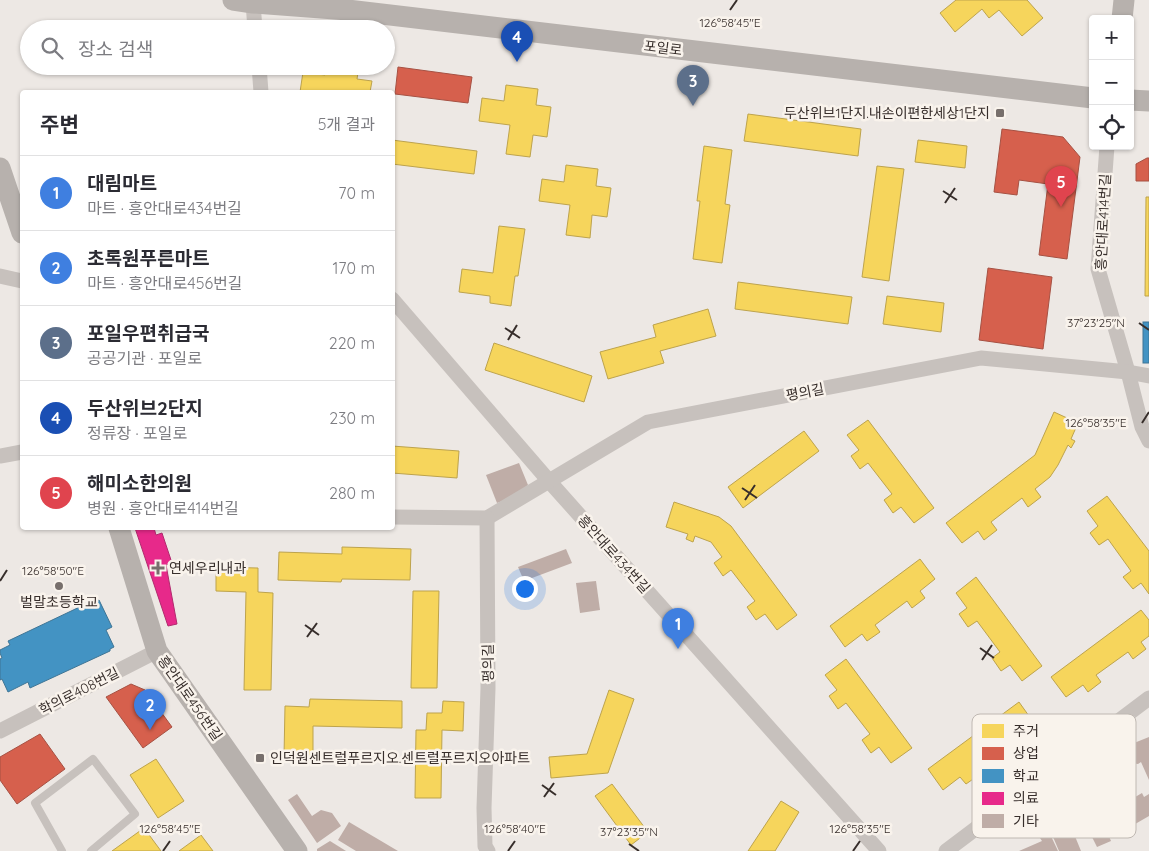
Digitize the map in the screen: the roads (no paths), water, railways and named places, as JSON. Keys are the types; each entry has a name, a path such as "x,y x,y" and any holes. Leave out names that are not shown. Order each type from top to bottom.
{"street":[{"path":"1122,15 1124,0"},
{"path":"243,1 251,20"},
{"name":"포일로","path":"243,1 348,5 1089,98"},
{"path":"259,75 261,90"},
{"path":"1134,100 1149,101"},
{"name":"흥안대로414번길","path":"1107,150 1098,269 1142,427 1149,441"},
{"path":"0,168 20,227"},
{"path":"0,276 20,281"},
{"name":"흥안대로434번길","path":"395,302 549,481 880,851"},
{"path":"395,319 412,321"},
{"name":"평의길","path":"488,851 485,846 484,808 488,688 487,518 648,422 981,358 1128,372 1149,376"},
{"path":"0,456 20,452"},
{"path":"395,517 487,518"},
{"name":"흥안대로456번길","path":"120,530 157,651 296,851"},
{"name":"학의로408번길","path":"0,731 157,651"},
{"path":"1128,714 1149,698"},
{"path":"946,851 972,831"}],"lane":[{"path":"62,851 35,803 93,759 135,814 91,851"}],"place":[{"name":"두산위브2단지","path":"517,62"},
{"name":"포일우편취급국","path":"693,106"},
{"name":"두산위브1단지.내손이편한세상1단지","path":"1000,113"},
{"name":"해미소한의원","path":"1061,207"},
{"name":"연세우리내과","path":"158,568"},
{"name":"벌말초등학교","path":"59,586"},
{"name":"대림마트","path":"678,649"},
{"name":"초록원푸른마트","path":"150,730"},
{"name":"인덕원센트럴푸르지오.센트럴푸르지오아파트","path":"260,758"}]}
